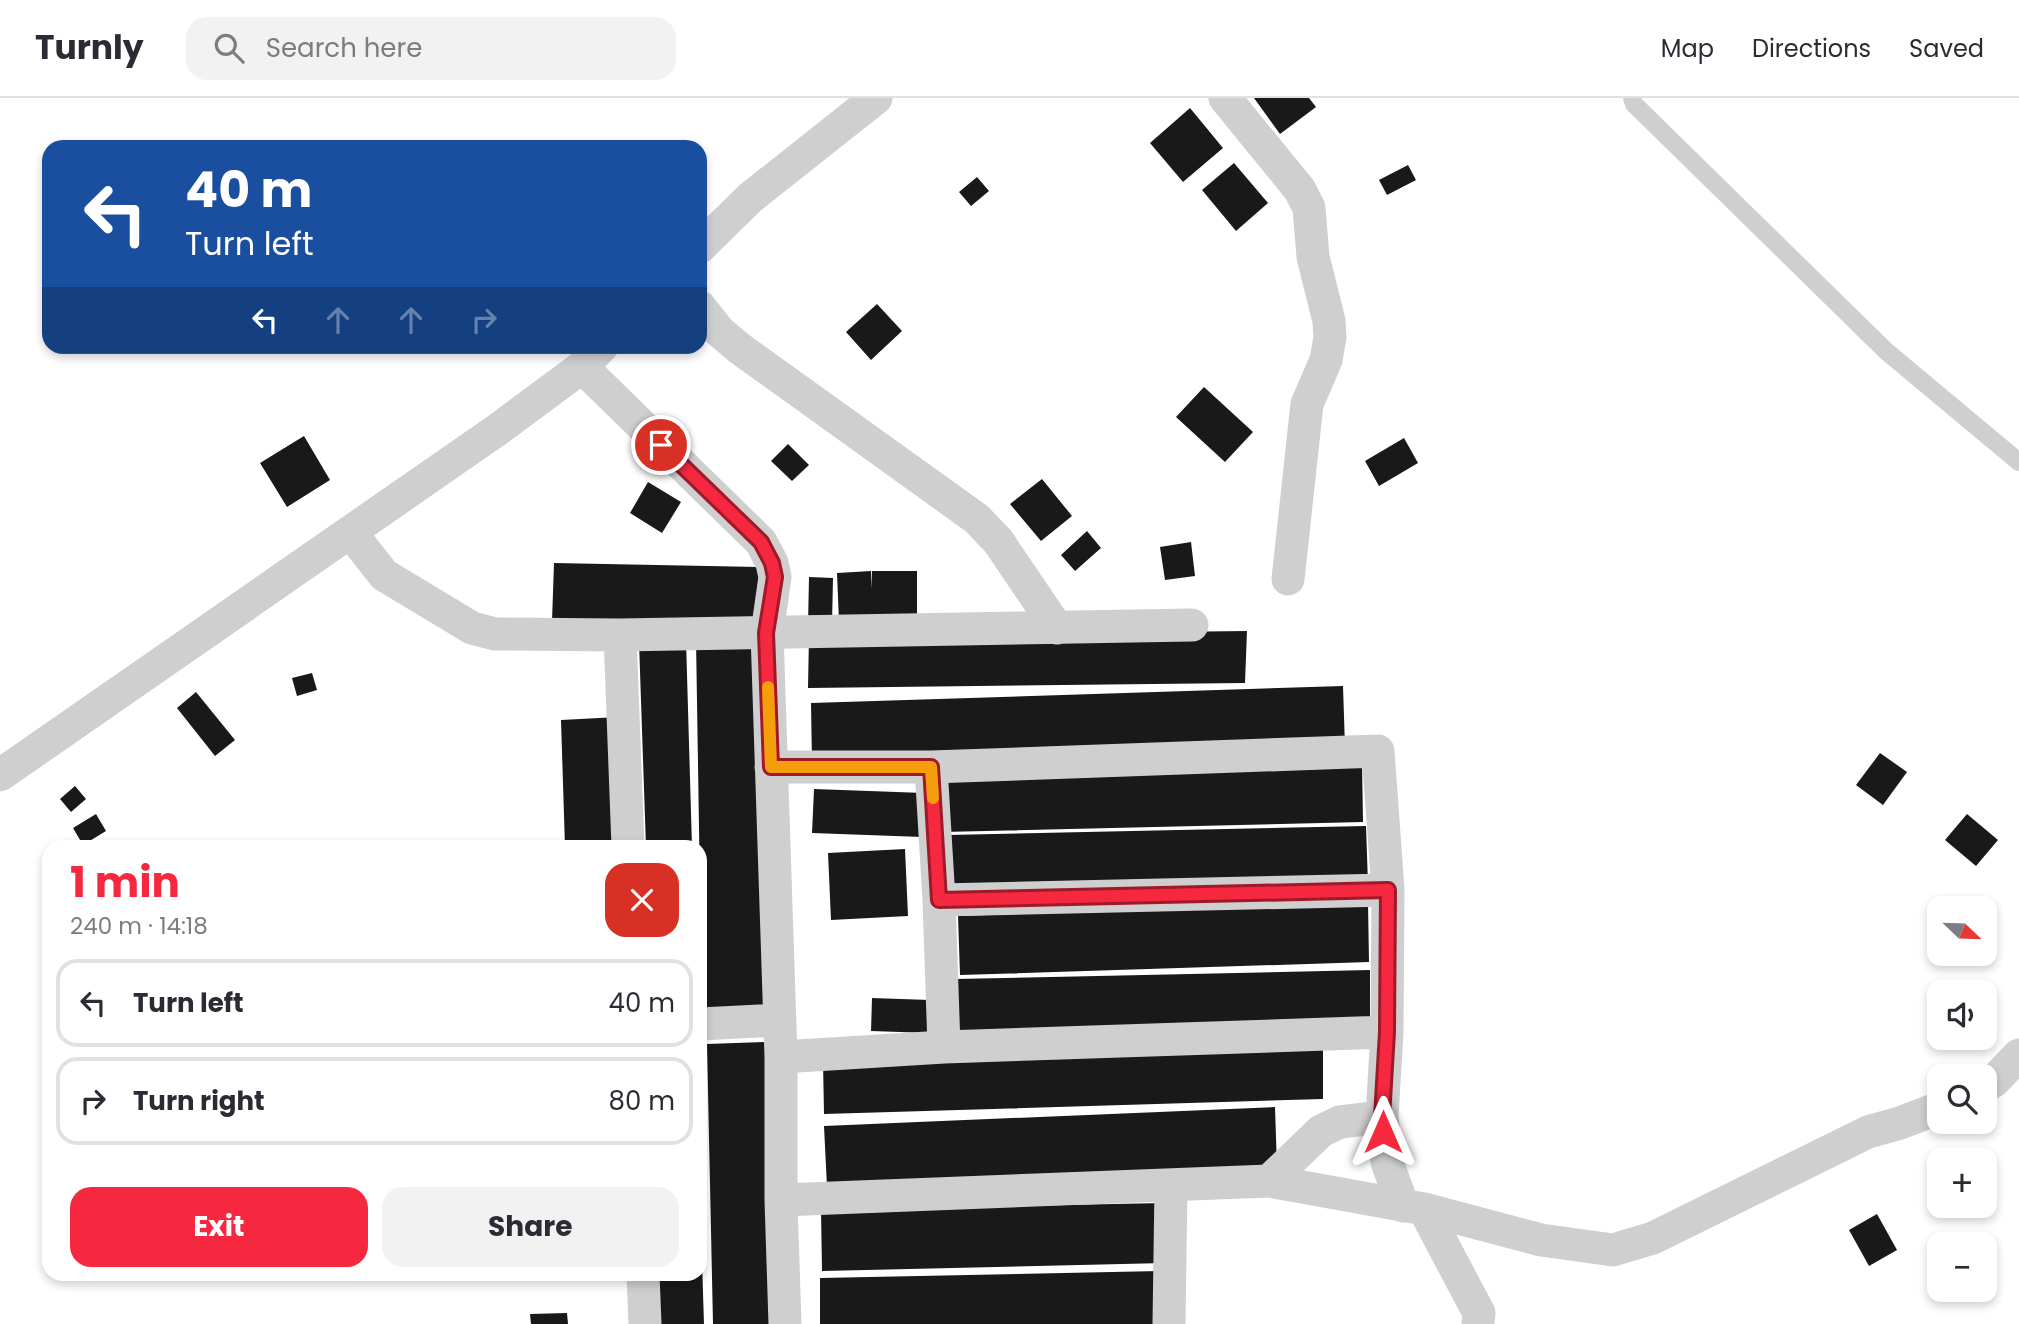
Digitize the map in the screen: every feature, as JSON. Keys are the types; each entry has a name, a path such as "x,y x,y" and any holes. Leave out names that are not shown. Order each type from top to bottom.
{"street":[{"path":"707,240 750,198 876,98"},
{"path":"1225,98 1300,190 1309,208 1313,257 1329,321 1330,337 1326,360 1307,404 1288,579"},
{"path":"707,316 719,331 739,348 977,520 998,541 1057,628"},
{"path":"0,775 351,533 592,357 761,542 772,563 775,577 766,633 780,1057 785,1324"},
{"path":"351,533 384,575 472,628 495,634 620,635 1192,625"},
{"path":"620,635 628,840"},
{"path":"771,767 931,767 1378,751 1388,890 1387,1032 1382,1117 1387,1162 1479,1313 1478,1324"},
{"path":"931,767 944,1047"},
{"path":"939,900 1388,890"},
{"path":"707,1024 778,1020"},
{"path":"780,1057 944,1047 1387,1032"},
{"path":"1997,1078 2019,1055"},
{"path":"781,1200 1269,1181 1413,1207 1541,1240 1613,1250 1653,1238 1868,1132 1927,1113"},
{"path":"1269,1181 1321,1132 1340,1122 1382,1117"},
{"path":"1168,1324 1171,1186"},
{"path":"643,1281 645,1324"}],"lane":[{"path":"1632,98 1634,104 1886,351 2019,462"}],"building":[{"path":"1254,98 1309,98 1316,107 1280,134"},
{"path":"1190,108 1223,148 1183,182 1150,143"},
{"path":"1234,163 1268,203 1236,231 1202,190"},
{"path":"1408,165 1416,180 1387,195 1379,180"},
{"path":"977,177 989,191 971,206 959,192"},
{"path":"877,304 902,331 871,360 846,332"},
{"path":"1204,387 1253,432 1225,462 1176,417"},
{"path":"304,436 330,480 287,507 260,463"},
{"path":"1404,438 1418,463 1379,486 1365,461"},
{"path":"788,444 809,465 792,481 771,461"},
{"path":"1042,479 1072,516 1041,541 1010,504"},
{"path":"648,482 681,502 662,533 630,513"},
{"path":"1087,531 1101,548 1075,571 1061,555"},
{"path":"1191,542 1195,576 1165,580 1160,547"},
{"path":"554,563 759,567 758,625 552,621"},
{"path":"871,571 871,589 872,571 917,571 917,620 839,622 837,573"},
{"path":"809,577 833,578 832,625 808,625"},
{"path":"1247,631 1245,683 808,688 809,636"},
{"path":"760,637 767,1015 707,1016 707,840 699,840 696,639"},
{"path":"686,640 692,840 646,840 639,642"},
{"path":"312,673 317,690 297,696 292,678"},
{"path":"1343,686 1345,747 812,764 811,703"},
{"path":"196,692 235,740 215,756 177,708"},
{"path":"618,717 622,840 565,840 561,720"},
{"path":"1880,753 1907,772 1883,805 1856,785"},
{"path":"1362,761 1363,822 942,832 941,771"},
{"path":"75,786 86,799 71,812 60,799"},
{"path":"814,789 924,793 922,837 812,833"},
{"path":"96,814 106,831 91,840 80,840 73,828"},
{"path":"1967,814 1998,840 1976,866 1945,840"},
{"path":"1366,826 1368,884 949,893 948,835"},
{"path":"905,849 908,916 831,920 828,853"},
{"path":"1368,903 1369,962 960,975 958,916"},
{"path":"1370,970 1370,1027 956,1036 955,979"},
{"path":"872,998 930,1000 929,1033 871,1031"},
{"path":"766,1042 773,1324 713,1324 707,1044"},
{"path":"1323,1046 1323,1099 824,1114 823,1060"},
{"path":"1275,1107 1277,1168 827,1187 824,1126"},
{"path":"1164,1203 1165,1263 822,1271 821,1210"},
{"path":"1877,1214 1897,1250 1869,1266 1849,1230"},
{"path":"1160,1271 1161,1324 820,1324 820,1278"},
{"path":"657,1281 703,1281 704,1324 660,1324"},
{"path":"567,1313 568,1324 531,1324 530,1314"}],"slow traffic":[{"path":"768,687 771,767 931,767 933,798"}],"route":[{"path":"661,445 761,542 772,563 775,577 766,633 771,767 931,767 939,900 1388,890 1383,1132"}]}
